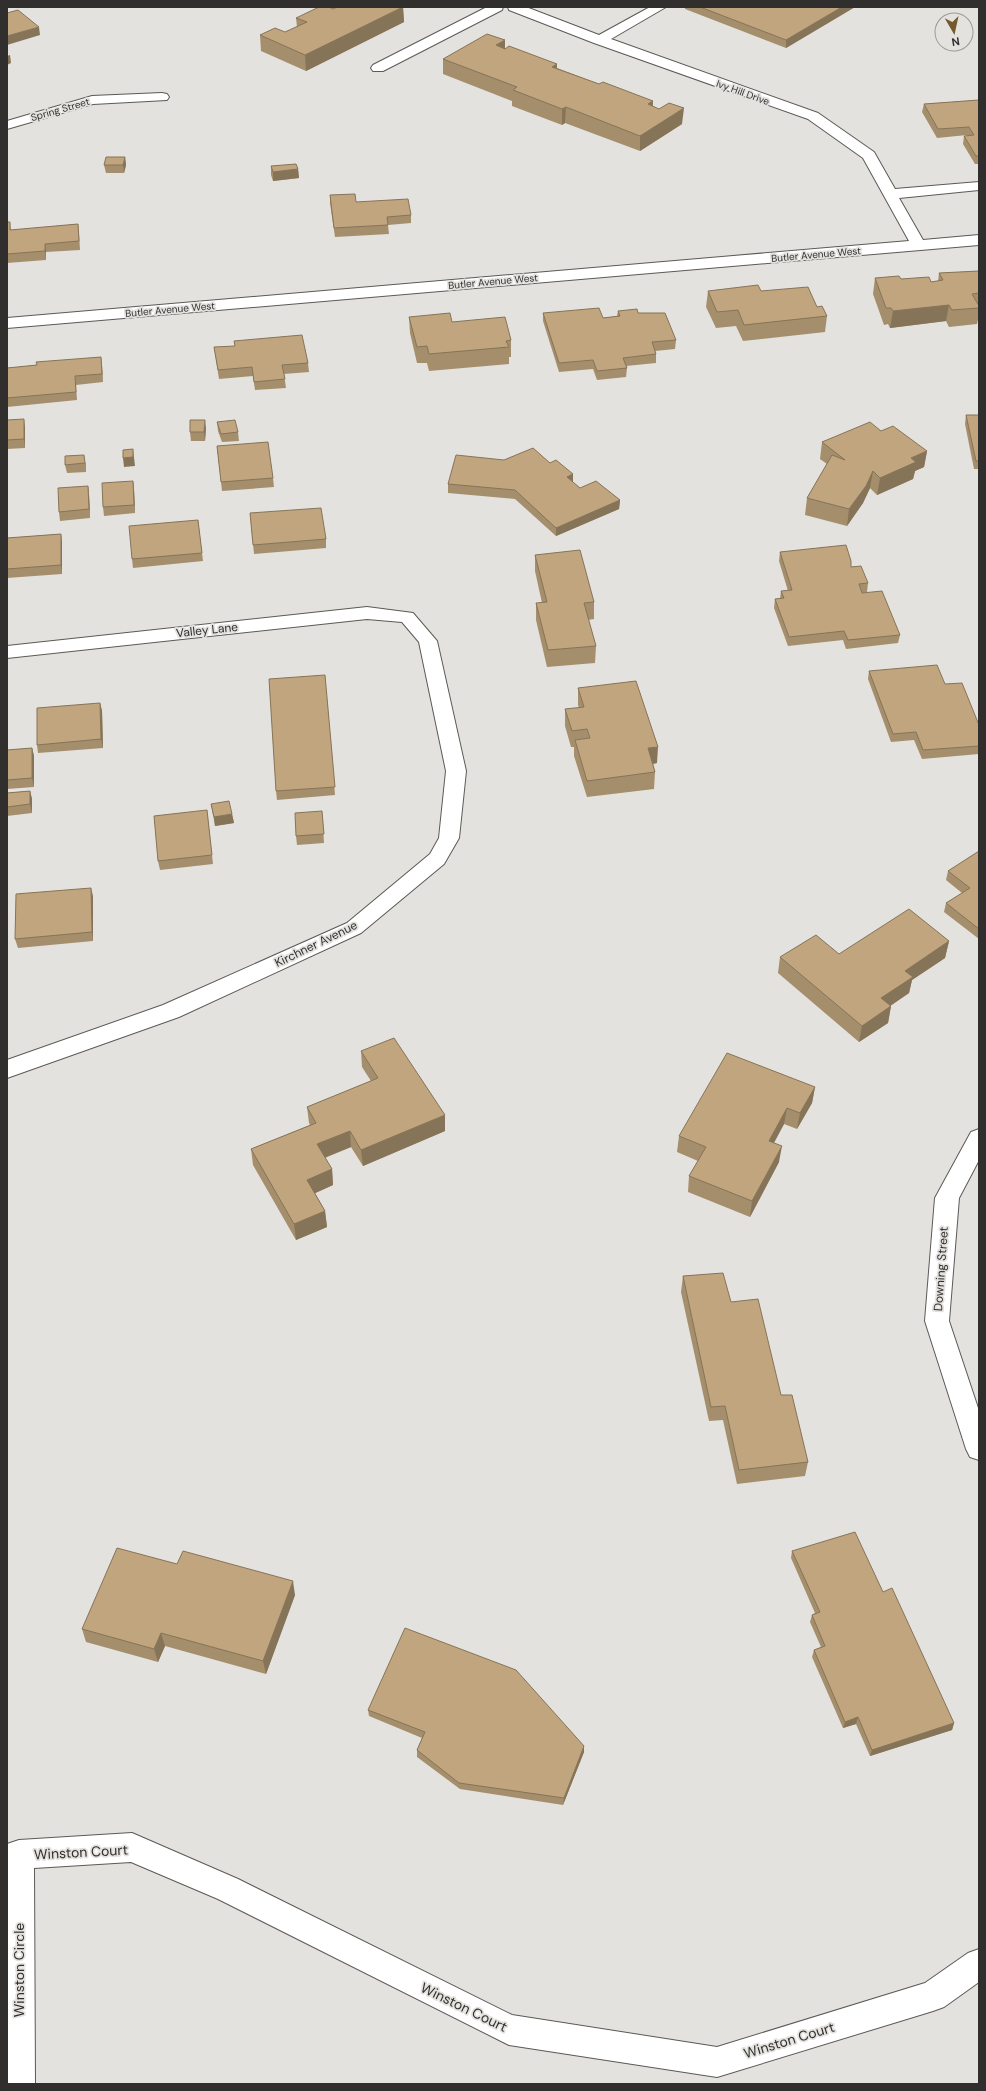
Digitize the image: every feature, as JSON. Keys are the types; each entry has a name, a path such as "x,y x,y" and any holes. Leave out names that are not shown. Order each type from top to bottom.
{"street":[{"path":"378,68 497,7"},
{"name":"Ivy Hill Drive","path":"514,7 599,40 813,116 869,156 918,245"},
{"path":"599,40 660,7"},
{"name":"Spring Street","path":"7,125 92,100 162,97"},
{"path":"890,194 979,186"},
{"name":"Butler Avenue West","path":"7,323 979,240"},
{"name":"Valley Lane","path":"7,652 367,613 407,617"},
{"name":"Kirchner Avenue","path":"7,1069 171,1010 354,928 437,859 449,838 456,771 428,641 407,617"},
{"name":"Downing Street","path":"979,1138 947,1198 938,1321 979,1449"},
{"name":"Winston Court","path":"13,1857 132,1847 228,1889 509,2030 717,2062 933,1996 979,1964"},
{"name":"Winston Circle","path":"13,1857 19,2084"}],"building":[{"path":"319,7 329,7 333,9 337,7 403,7 305,55 260,35 275,28 285,32 307,22 296,18"},
{"path":"700,7 842,7 786,40"},
{"path":"18,10 39,27 7,36 7,13"},
{"path":"487,34 505,40 496,45 505,49 509,46 557,64 552,67 599,84 603,82 653,101 648,104 659,109 669,103 684,108 640,136 566,107 562,109 513,90 517,87 443,59"},
{"path":"979,100 979,156 976,156 964,136 974,135 969,127 938,129 924,104"},
{"path":"106,157 125,157 123,165 104,165"},
{"path":"296,164 298,169 273,172 271,166"},
{"path":"355,194 356,202 408,199 411,215 387,217 388,225 334,228 330,195"},
{"path":"7,222 10,222 10,230 78,224 79,241 45,244 45,251 7,254"},
{"path":"979,271 979,293 972,294 979,308 952,310 949,305 893,311 891,308 886,308 875,278 899,276 901,279 929,277 931,282 943,280 939,273"},
{"path":"758,285 761,291 808,287 817,307 822,306 827,316 744,325 738,310 717,312 708,291"},
{"path":"599,308 603,318 620,316 618,311 637,309 638,313 665,313 676,340 652,342 656,354 623,358 627,368 597,371 593,360 559,363 543,313"},
{"path":"450,313 452,322 505,317 511,340 506,341 509,347 429,354 427,346 417,347 409,317"},
{"path":"302,335 308,363 282,365 285,379 254,382 252,367 218,370 214,347 235,346 234,341"},
{"path":"101,357 102,374 75,376 76,392 7,398 7,368 37,365 36,362"},
{"path":"966,415 979,415 979,461 976,461"},
{"path":"24,419 24,439 7,440 7,420"},
{"path":"190,420 205,420 204,432 190,432"},
{"path":"235,420 238,432 221,434 217,422"},
{"path":"870,422 881,431 893,426 927,451 911,458 916,462 880,478 873,471 866,486 849,509 807,498 832,455 845,460 822,442"},
{"path":"268,442 273,478 221,482 217,446"},
{"path":"533,448 550,463 556,460 573,474 567,477 580,488 596,481 620,500 556,528 515,490 448,484 456,455 504,460"},
{"path":"133,449 133,457 123,458 123,450"},
{"path":"84,455 85,463 65,465 65,456"},
{"path":"133,481 134,505 103,507 102,483"},
{"path":"88,486 89,509 59,512 58,488"},
{"path":"321,508 326,539 253,545 250,513"},
{"path":"198,520 202,553 132,559 129,526"},
{"path":"61,534 61,565 7,569 7,538"},
{"path":"846,545 851,561 851,567 861,566 868,583 859,584 862,593 882,591 900,635 848,640 844,631 789,637 775,599 784,598 781,591 792,590 780,552"},
{"path":"580,550 594,602 584,603 596,646 548,650 536,603 547,602 535,555"},
{"path":"937,665 945,684 962,683 979,725 979,746 923,750 916,732 893,734 869,671"},
{"path":"325,675 335,787 276,791 269,679"},
{"path":"636,681 658,747 648,748 655,772 587,781 575,740 590,738 587,729 572,731 565,709 584,707 578,688"},
{"path":"100,703 101,739 37,745 37,708"},
{"path":"32,748 32,778 7,780 7,750"},
{"path":"30,791 30,804 7,807 7,793"},
{"path":"229,801 232,814 214,817 211,804"},
{"path":"207,810 212,855 158,861 154,816"},
{"path":"322,811 324,834 296,836 295,813"},
{"path":"979,851 979,929 946,903 970,888 948,871"},
{"path":"91,888 92,932 15,939 16,894"},
{"path":"909,909 949,941 905,971 913,977 881,998 891,1006 862,1026 780,957 816,935 839,954"},
{"path":"394,1038 445,1115 361,1150 350,1131 317,1144 332,1169 307,1180 325,1211 294,1224 251,1149 316,1123 307,1107 378,1078 361,1051"},
{"path":"727,1053 815,1087 800,1113 787,1108 769,1141 782,1146 752,1201 689,1176 706,1147 679,1136"},
{"path":"723,1273 731,1302 758,1299 781,1395 792,1395 808,1462 739,1470 725,1406 711,1407 683,1276"},
{"path":"855,1532 883,1592 892,1588 954,1723 872,1750 858,1717 845,1722 814,1650 825,1646 812,1615 820,1612 792,1551"},
{"path":"117,1548 177,1564 183,1551 293,1581 263,1661 161,1633 154,1649 82,1629"},
{"path":"405,1628 516,1670 584,1746 564,1798 459,1783 417,1750 425,1732 368,1710"}]}
